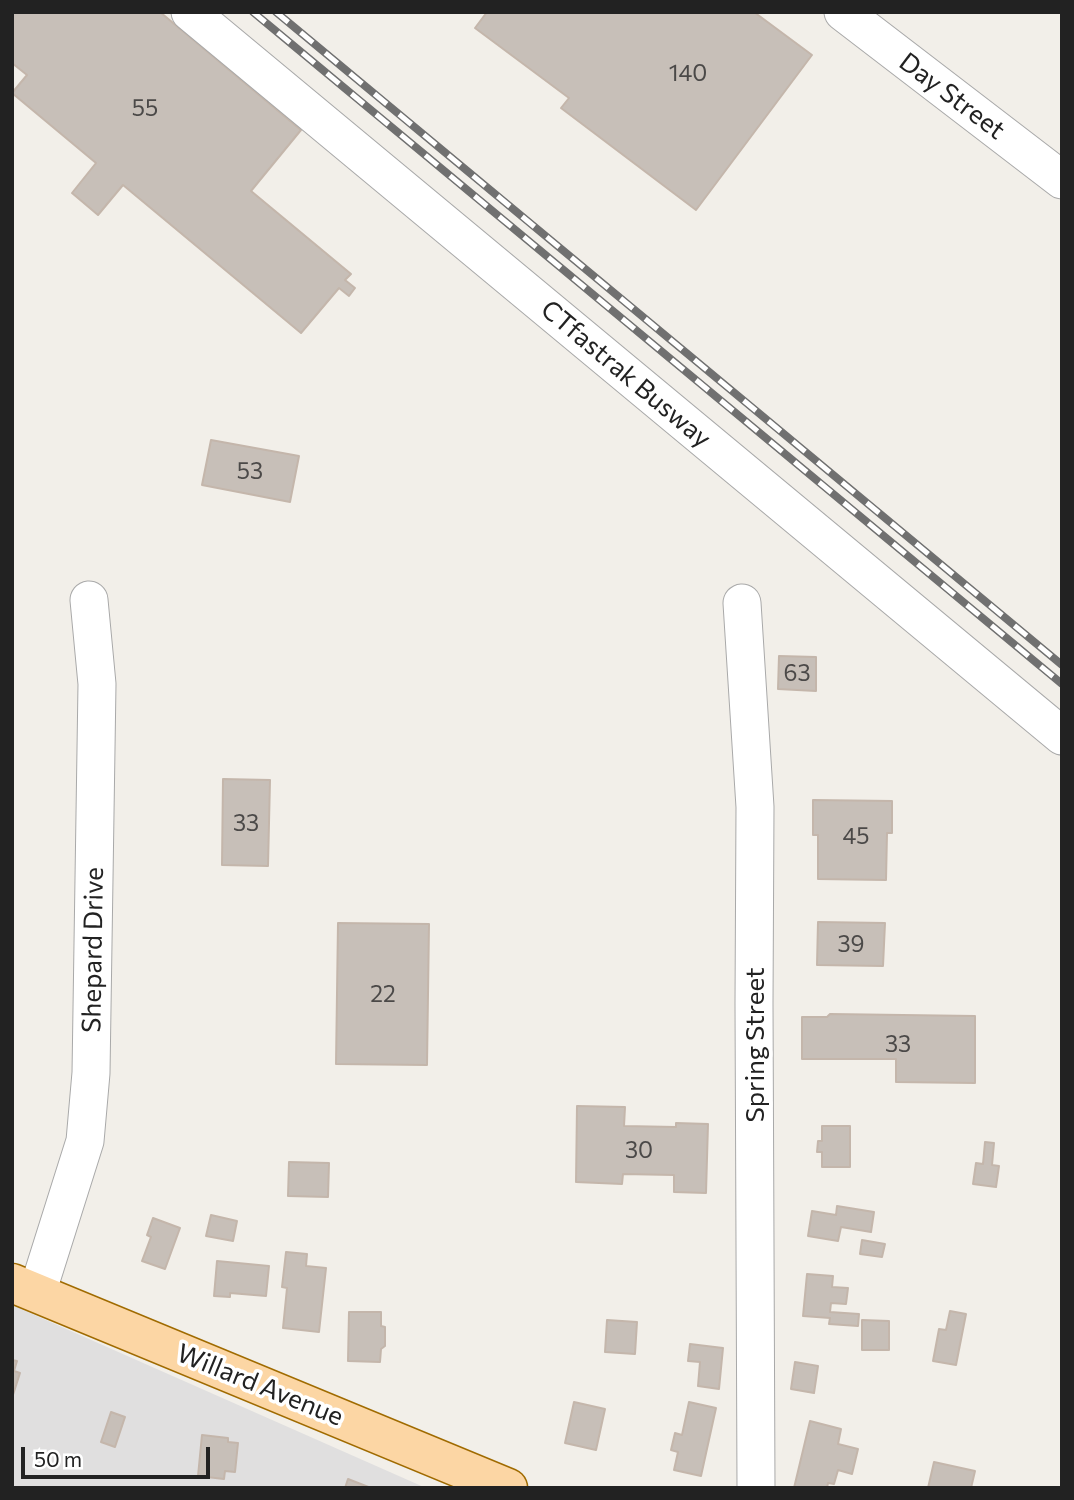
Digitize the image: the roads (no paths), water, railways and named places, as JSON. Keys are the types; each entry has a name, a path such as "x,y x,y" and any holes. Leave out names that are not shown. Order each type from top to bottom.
{"main road":[{"name":"Willard Avenue","path":"25,1288 508,1488"}],"street":[{"name":"CTfastrak Busway","path":"190,12 1062,736"},
{"name":"Day Street","path":"843,12 1062,180"},
{"name":"Shepard Drive","path":"25,1288 85,1141 91,1073 97,684 89,600"},
{"name":"Spring Street","path":"742,603 755,807 756,1488"}],"railway":[{"path":"253,12 1062,684"},
{"path":"276,12 1062,665"}]}
